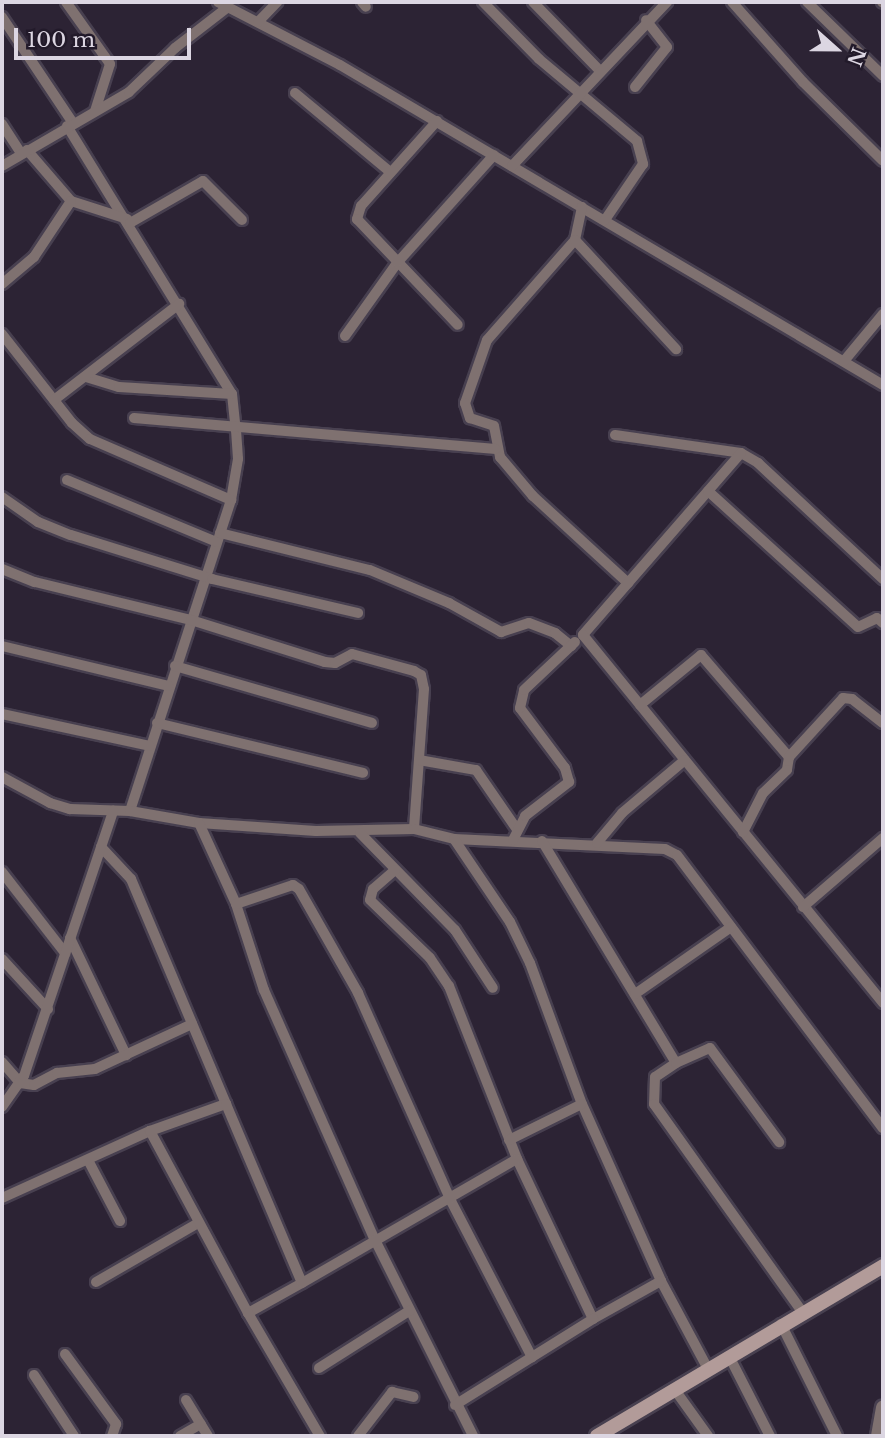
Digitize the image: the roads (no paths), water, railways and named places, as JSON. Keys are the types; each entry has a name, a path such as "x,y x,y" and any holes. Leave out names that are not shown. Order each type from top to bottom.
{"main road":[{"path":"597,1436 883,1266"}],"street":[{"path":"66,2 110,64 95,111"},
{"path":"258,22 277,2"},
{"path":"483,2 578,93 637,141 644,154 643,164 606,220"},
{"path":"533,2 600,71"},
{"path":"512,166 646,20 667,2"},
{"path":"732,2 803,82 883,161"},
{"path":"807,2 883,76"},
{"path":"2,166 129,92 223,5 437,121 883,385"},
{"path":"2,17 129,221 232,394 238,459 231,500 168,686 130,811"},
{"path":"635,87 667,47 646,20"},
{"path":"295,93 390,172"},
{"path":"437,121 356,213 362,228 458,325"},
{"path":"2,124 24,152 71,201 129,221 203,181 242,220"},
{"path":"345,336 397,263 494,155"},
{"path":"2,284 34,257 71,201"},
{"path":"582,207 575,240 498,323 482,349 467,412 470,418 494,426 496,449 533,496 628,583"},
{"path":"575,240 676,349"},
{"path":"54,400 179,304"},
{"path":"844,361 883,314"},
{"path":"2,334 72,423 104,448 231,500"},
{"path":"86,377 118,387 232,394"},
{"path":"134,418 236,429 496,449"},
{"path":"615,435 741,453 758,463 883,579"},
{"path":"513,840 516,828 569,782 565,768 520,708 524,690 583,635 741,453"},
{"path":"67,480 219,537 370,569 449,603 501,632 529,623 555,633 571,646"},
{"path":"708,491 858,627 877,618 883,623"},
{"path":"2,497 37,522 205,577 358,613"},
{"path":"2,569 34,582 191,620 325,662 335,663 352,654 421,675 424,689 414,829"},
{"path":"583,635 883,1003"},
{"path":"2,646 168,686"},
{"path":"640,705 701,655 789,757"},
{"path":"175,666 372,723"},
{"path":"743,832 763,793 787,770 789,757 843,698 852,699 883,723"},
{"path":"2,714 150,746"},
{"path":"157,723 363,773"},
{"path":"419,760 476,769 516,828"},
{"path":"597,843 622,813 685,760"},
{"path":"2,777 50,803 130,811 199,823 360,833 414,829 454,839 655,847 677,855 883,1128"},
{"path":"2,1107 20,1083 48,1009 113,811"},
{"path":"199,823 236,904 264,990 375,1240 454,1405 473,1436"},
{"path":"360,833 455,930 493,988"},
{"path":"803,908 883,838"},
{"path":"454,839 510,922 530,963 582,1104 661,1281 708,1368"},
{"path":"542,841 676,1063"},
{"path":"101,847 131,879 302,1283"},
{"path":"396,870 373,890 370,900 430,958 449,986 517,1159 593,1319"},
{"path":"2,872 65,953"},
{"path":"236,904 293,886 299,889 375,1026 451,1201 532,1357"},
{"path":"635,994 731,927"},
{"path":"70,938 126,1055"},
{"path":"2,960 48,1009"},
{"path":"2,1062 20,1083 34,1085 57,1073 95,1069 192,1024"},
{"path":"779,1142 710,1048 676,1063 655,1077 654,1104 803,1313"},
{"path":"2,1198 150,1131 226,1104"},
{"path":"509,1140 582,1104"},
{"path":"150,1131 248,1313 320,1436"},
{"path":"248,1313 375,1240 451,1201 517,1159"},
{"path":"88,1160 120,1221"},
{"path":"96,1282 198,1223"},
{"path":"454,1405 593,1319 661,1281"},
{"path":"319,1368 409,1311"},
{"path":"782,1324 836,1436"},
{"path":"65,1354 116,1424 112,1436"},
{"path":"729,1356 770,1436"},
{"path":"33,1375 74,1436"},
{"path":"675,1390 708,1436"},
{"path":"358,1436 392,1392 413,1397"},
{"path":"186,1400 208,1436"},
{"path":"878,1436 883,1407"},
{"path":"180,1436 201,1424"}]}
